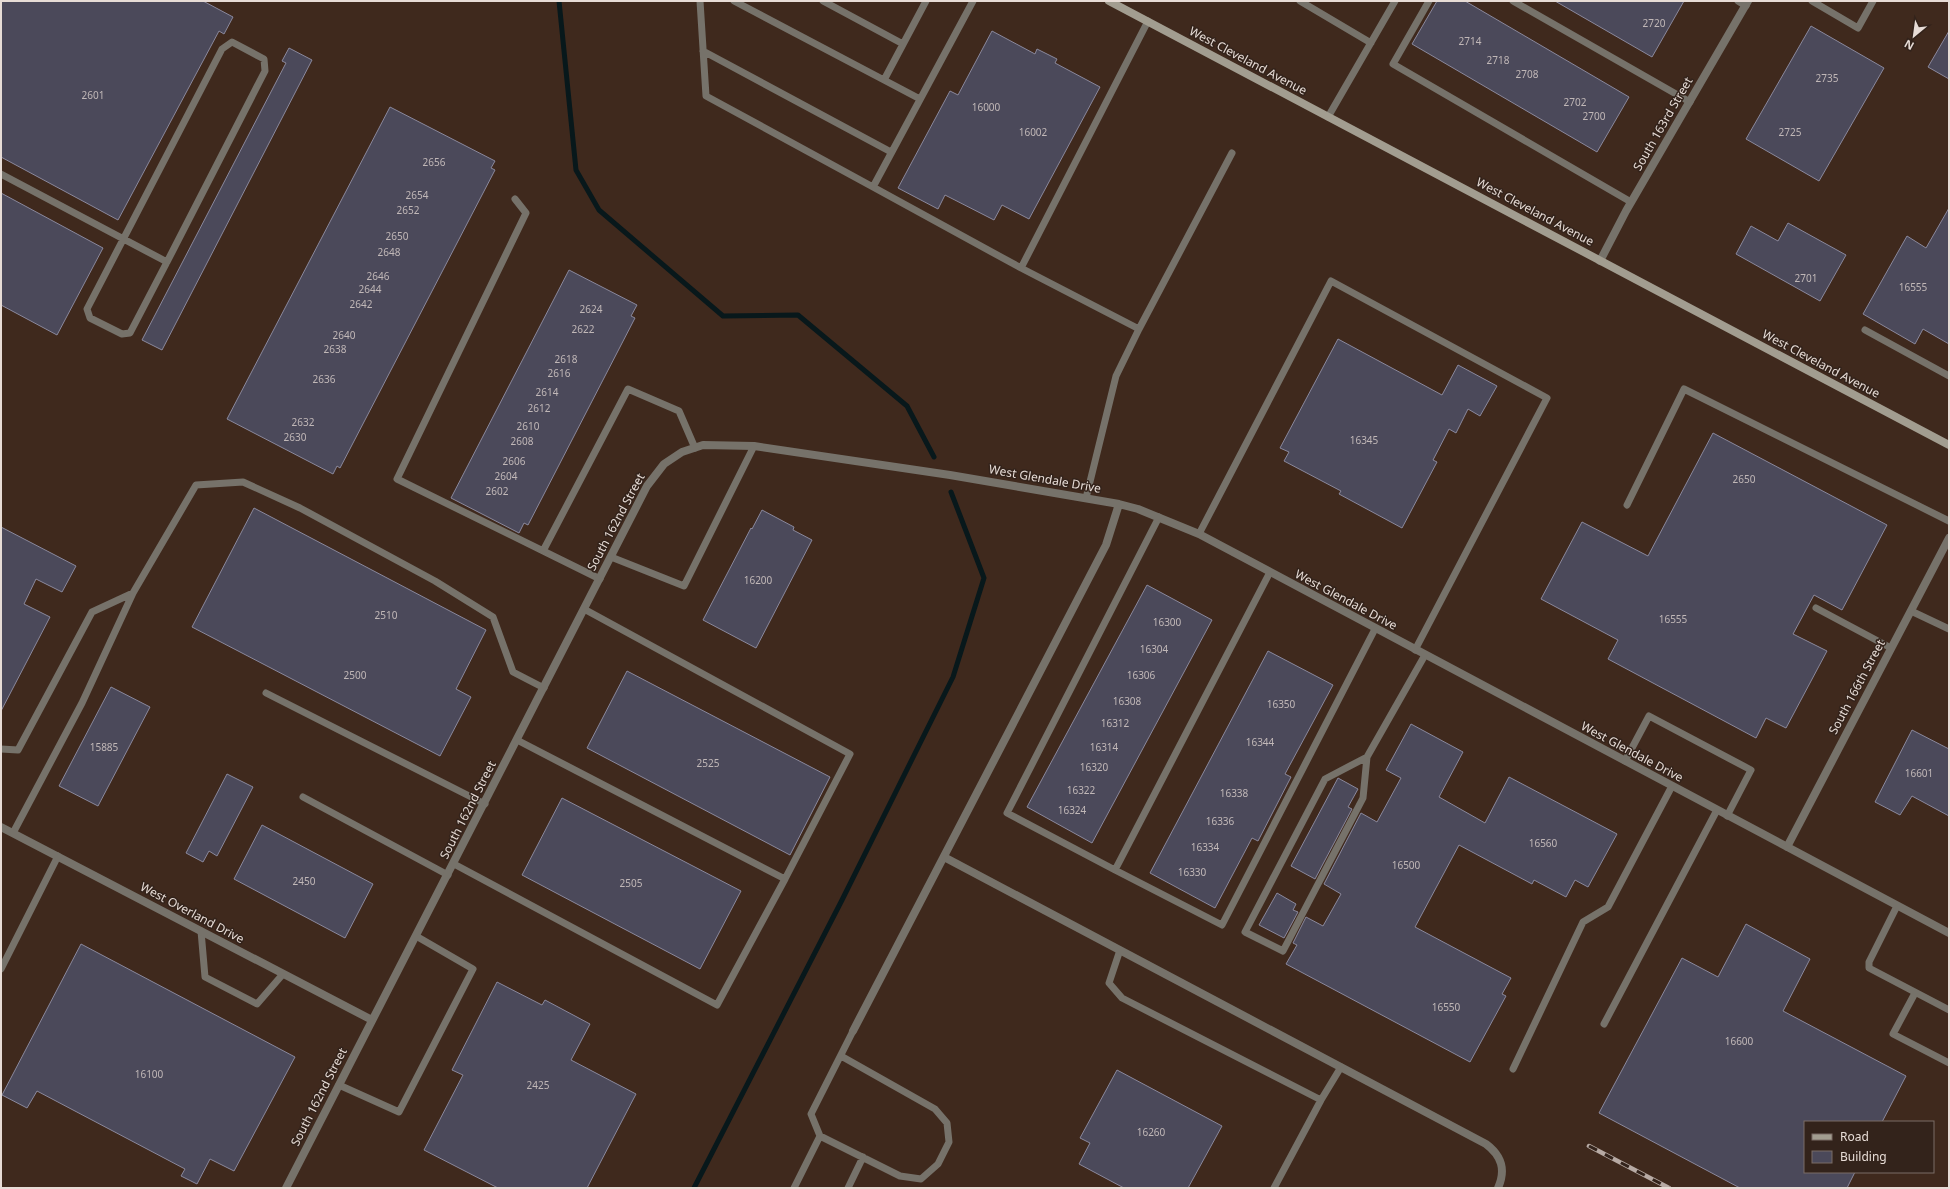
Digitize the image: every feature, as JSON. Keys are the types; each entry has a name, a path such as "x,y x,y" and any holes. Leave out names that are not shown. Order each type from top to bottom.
{"main road":[{"name":"West Cleveland Avenue","path":"1109,1 1949,445"}],"street":[{"name":"South 163rd Street","path":"1600,261 1631,202 1747,3"},
{"name":"West Glendale Drive","path":"682,452 703,445 754,446 1086,498 1138,509 1199,534 1375,629 1949,933"},
{"name":"South 162nd Street","path":"286,1188 653,477 664,464 682,452"},
{"path":"853,1031 1106,546 1119,504"},
{"name":"South 166th Street","path":"1787,847 1949,538"},
{"name":"West Overland Drive","path":"1,827 372,1020"},
{"path":"944,857 1486,1144 1495,1151 1502,1165 1502,1175 1498,1188"}],"lane":[{"path":"700,1 706,96 1020,268 1139,328"},
{"path":"734,1 920,99"},
{"path":"823,1 903,44"},
{"path":"884,80 926,1"},
{"path":"873,187 973,1"},
{"path":"1300,1 1371,43"},
{"path":"1328,117 1395,1"},
{"path":"1428,1 1393,64 1631,202"},
{"path":"1513,1 1690,102"},
{"path":"1738,1 1747,3"},
{"path":"1812,1 1858,28 1873,1"},
{"path":"1020,268 1148,21"},
{"path":"232,42 264,59 265,71 167,262 130,333 122,334 90,318 87,309 222,49 232,42"},
{"path":"703,51 892,152"},
{"path":"1086,498 1116,376 1139,328 1232,153"},
{"path":"1,174 167,262"},
{"path":"515,199 526,214 397,479 600,579"},
{"path":"1199,534 1331,281 1338,284 1547,398 1415,650"},
{"path":"1865,330 1949,376"},
{"path":"543,552 628,389 679,411 696,448"},
{"path":"1627,505 1684,389 1949,521"},
{"path":"611,557 684,586 754,446"},
{"path":"13,833 82,703 133,593 196,485 243,482 300,508 435,581 493,617 513,672 544,688"},
{"path":"1159,517 1007,813 1115,870 1222,925 1375,629"},
{"path":"1115,870 1270,572"},
{"path":"1,749 18,750 92,612 133,593"},
{"path":"1816,608 1891,648"},
{"path":"454,864 717,1005 850,754 584,609"},
{"path":"1911,611 1949,629"},
{"path":"1367,757 1325,779 1245,932 1282,951 1363,798 1367,757 1425,655"},
{"path":"266,693 485,804"},
{"path":"1625,761 1649,716 1751,770 1727,816"},
{"path":"517,740 785,879"},
{"path":"1513,1069 1583,922 1608,907 1672,786"},
{"path":"303,797 448,875"},
{"path":"1604,1024 1717,810"},
{"path":"1,969 58,856"},
{"path":"1897,906 1868,962 1869,968 1949,1010"},
{"path":"201,931 205,977 244,998 257,1004 283,974"},
{"path":"339,1085 399,1112 473,969 416,936"},
{"path":"1120,950 1109,983 1122,998 1321,1100"},
{"path":"1915,993 1893,1034 1949,1063"},
{"path":"841,1056 935,1109 947,1123 949,1142 938,1164 920,1179 900,1176 820,1136 811,1114 853,1031"},
{"path":"1274,1188 1321,1100 1341,1067"},
{"path":"794,1188 820,1136"},
{"path":"848,1188 863,1157"}],"shaded area":[{"path":"1,1 1949,1 1949,1188 1,1188"}],"building":[{"path":"1,1 203,1 233,17 224,34 219,31 118,220 1,157"},
{"path":"1437,1 1465,1 1629,97 1597,152 1412,44"},
{"path":"1555,1 1684,1 1652,57"},
{"path":"1811,26 1884,68 1819,181 1746,139"},
{"path":"992,31 1035,54 1037,49 1057,59 1055,63 1100,87 1029,219 1002,205 994,220 945,195 938,209 898,188 950,91 958,95"},
{"path":"1949,31 1949,79 1928,67"},
{"path":"289,48 312,60 162,350 142,340 286,63 282,61"},
{"path":"390,107 495,161 491,168 495,170 340,468 337,466 333,474 227,419"},
{"path":"1,193 103,248 57,335 1,305"},
{"path":"1949,208 1949,344 1923,329 1915,344 1863,314 1907,236 1926,248"},
{"path":"1788,223 1846,255 1820,301 1736,254 1751,226 1778,241"},
{"path":"569,270 637,305 631,316 635,318 528,525 524,523 519,533 451,498"},
{"path":"1338,339 1442,395 1458,365 1497,386 1480,416 1468,409 1456,433 1449,429 1433,460 1437,462 1402,528 1339,494 1341,491 1284,461 1289,452 1280,448"},
{"path":"1713,433 1887,525 1842,610 1814,595 1793,634 1827,651 1786,728 1766,718 1756,738 1608,659 1618,640 1541,599 1582,522 1648,556"},
{"path":"254,508 486,630 456,689 471,697 440,756 192,627"},
{"path":"762,510 794,527 793,530 812,540 756,648 703,620"},
{"path":"1,527 76,566 62,592 36,579 24,604 50,617 1,711"},
{"path":"1147,585 1212,620 1092,843 1027,807"},
{"path":"1268,651 1333,685 1285,774 1291,777 1258,841 1252,838 1215,908 1150,873"},
{"path":"627,671 830,777 790,855 587,748"},
{"path":"111,687 150,707 98,806 59,786"},
{"path":"1411,724 1463,752 1439,797 1485,823 1509,777 1617,834 1588,887 1575,880 1566,897 1534,880 1532,884 1459,845 1415,927 1511,978 1502,994 1506,996 1470,1062 1286,964 1297,945 1293,943 1306,917 1323,926 1341,894 1324,884 1361,813 1377,822 1401,778 1386,770"},
{"path":"1912,730 1949,749 1949,816 1912,796 1900,815 1875,802"},
{"path":"227,774 253,787 217,856 209,851 203,862 186,853"},
{"path":"1338,778 1358,789 1348,807 1352,809 1315,879 1291,866"},
{"path":"562,798 741,891 700,969 522,875"},
{"path":"262,825 373,884 345,938 234,879"},
{"path":"1277,893 1296,904 1293,910 1298,912 1284,938 1259,925"},
{"path":"1746,924 1810,959 1783,1011 1906,1076 1883,1121 1804,1121 1804,1173 1854,1173 1847,1188 1740,1188 1599,1113 1682,958 1718,977"},
{"path":"81,944 295,1057 234,1171 210,1159 197,1184 181,1176 185,1169 37,1091 27,1108 2,1095"},
{"path":"497,982 542,1005 545,1000 590,1024 571,1060 636,1094 587,1188 498,1188 424,1150 463,1075 452,1070"},
{"path":"1117,1070 1222,1126 1188,1188 1124,1188 1079,1164 1090,1143 1080,1138"}],"waterway":[{"path":"559,1 576,170 599,210 723,316 798,315 907,406 934,457"},
{"path":"694,1188 842,900 953,677 984,578 951,492"}],"railway":[{"path":"1589,1146 1669,1188"}]}
